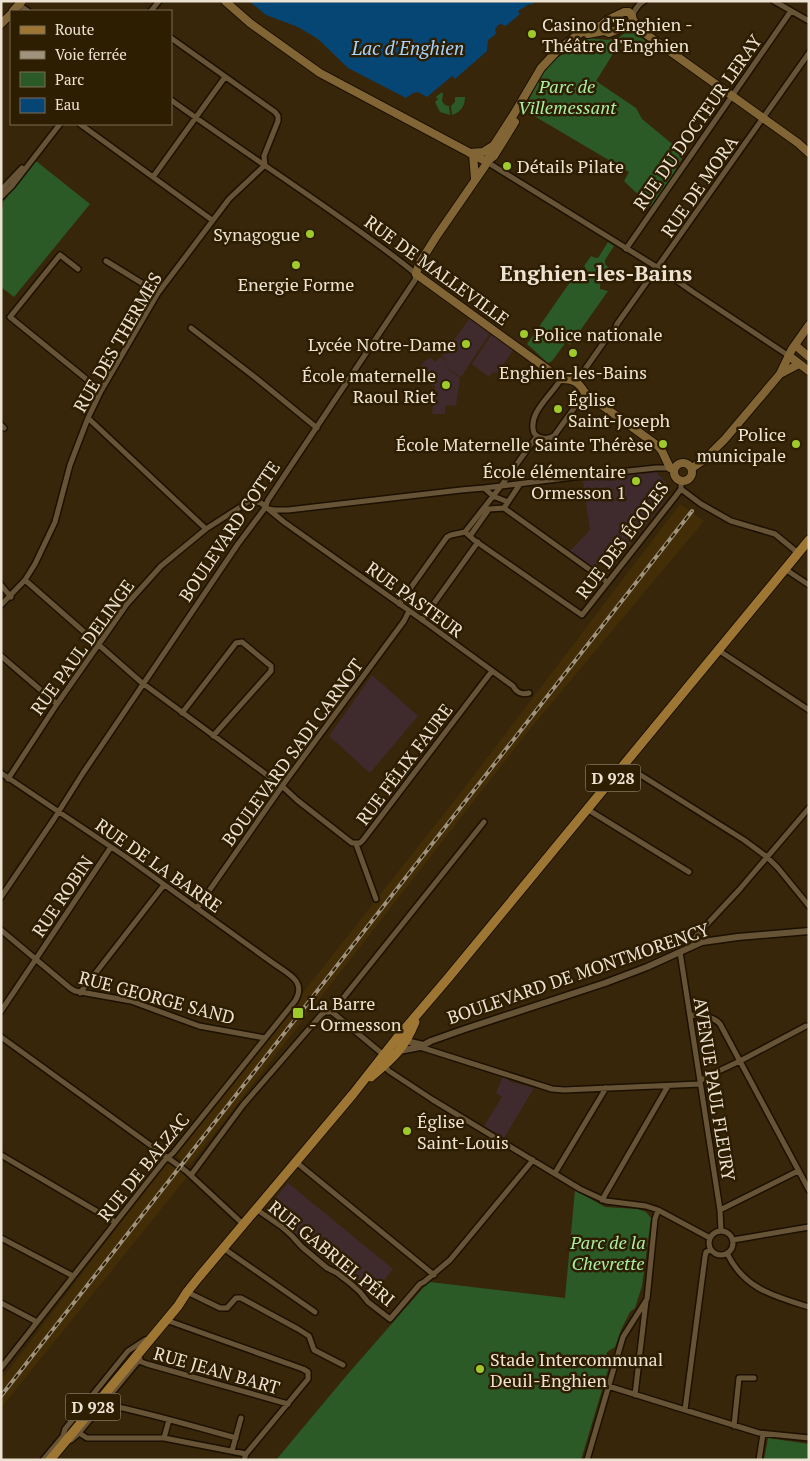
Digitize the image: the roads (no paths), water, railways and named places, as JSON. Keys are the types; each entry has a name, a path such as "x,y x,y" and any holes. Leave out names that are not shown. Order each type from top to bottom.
{"main road":[{"path":"225,1 252,25 320,73 487,162"},
{"path":"487,162 494,156 541,75 554,60 580,38 603,28 607,20 624,12 629,12 643,32 798,143 809,153"},
{"path":"1,24 10,14"},
{"path":"487,162 494,145 541,68 557,51 577,35 589,29 603,28 612,32 630,25 633,18"},
{"path":"471,153 483,152 494,145"},
{"path":"471,153 476,179"},
{"name":"BOULEVARD COTTE","path":"416,274 419,264 476,179 482,164 487,162"},
{"name":"RUE DE MALLEVILLE","path":"416,274 561,379 576,382"},
{"path":"692,468 704,460 725,440 780,374 795,345 809,324"},
{"path":"795,345 809,357"},
{"path":"789,356 809,371"},
{"path":"780,374 799,364"},
{"path":"576,382 585,393 658,446 681,485 690,477 692,468"},
{"path":"672,469 682,462 692,468"},
{"name":"D 928","path":"187,1292 359,1086 384,1060 397,1038 809,540"},
{"name":"D 928","path":"384,1060 399,1051 409,1040 417,1016"},
{"path":"138,1358 147,1341 187,1292"},
{"path":"147,1341 166,1320 176,1305"},
{"name":"D 928","path":"50,1460 138,1358"}],"street":[{"path":"633,18 637,7 644,1"},
{"path":"774,1 809,21"},
{"name":"RUE DU DOCTEUR LERAY","path":"626,249 791,11"},
{"path":"172,39 278,116 278,121 264,156 264,166"},
{"name":"RUE DE MORA","path":"576,382 604,342 613,334 617,324 809,53"},
{"path":"153,177 225,77"},
{"name":"RUE DE MALLEVILLE","path":"172,101 264,166 275,171 416,274"},
{"path":"1,197 12,186 59,125"},
{"path":"81,125 212,220"},
{"path":"1,190 31,160"},
{"path":"487,162 658,267 789,356"},
{"name":"RUE DES THERMES","path":"1,605 11,597 35,564 55,522 70,465 88,418 101,391 158,293 229,198 264,166"},
{"path":"78,269 60,255 10,317 101,391"},
{"path":"106,261 158,293"},
{"name":"BOULEVARD COTTE","path":"1,897 59,811 82,773 238,544 265,508 268,500 416,280 416,274"},
{"path":"191,328 317,428"},
{"path":"561,379 539,409 533,421 533,429 537,436 544,438 554,436 585,393"},
{"path":"88,418 206,529"},
{"path":"468,534 487,507 492,496 537,436"},
{"path":"265,508 288,510 656,468 672,469"},
{"path":"510,473 512,480 518,484"},
{"path":"504,508 518,484"},
{"path":"681,485 700,504 730,521 776,534 798,553"},
{"name":"RUE DES ÉCOLES","path":"478,542 582,615 681,485"},
{"path":"484,488 492,496 508,502"},
{"name":"RUE PAUL DELINGE","path":"8,779 57,704 127,604 161,566 206,529 248,502 261,503 265,508"},
{"path":"487,507 504,508 607,582"},
{"name":"RUE PASTEUR","path":"265,508 513,686 521,694 529,693"},
{"path":"284,522 288,510"},
{"path":"399,604 447,537 468,534 478,542 422,620"},
{"path":"785,568 809,585"},
{"name":"RUE FÉLIX FAURE","path":"25,580 143,684 282,786 349,841 356,844 363,840 492,671"},
{"path":"1,586 11,597"},
{"name":"BOULEVARD SADI CARNOT","path":"197,908 282,786 404,622 409,611"},
{"path":"182,713 236,643 242,642 271,666 271,671 213,736"},
{"path":"718,650 809,710"},
{"path":"1,656 57,704"},
{"path":"623,764 744,840 767,857 809,906"},
{"name":"RUE DE LA BARRE","path":"1,773 111,847 298,983"},
{"path":"694,945 697,935 739,890 809,808"},
{"path":"587,809 690,872"},
{"path":"332,1012 484,822"},
{"path":"356,844 376,899"},
{"name":"RUE ROBIN","path":"1,1011 111,847"},
{"path":"80,993 164,885"},
{"name":"RUE GEORGE SAND","path":"1,930 70,988 80,993 131,1000 199,1026 265,1038"},
{"name":"BOULEVARD DE MONTMORENCY","path":"399,1051 421,1046 465,1029 605,983 694,945 731,938 809,931"},
{"name":"AVENUE PAUL FLEURY","path":"680,952 720,1210 721,1231"},
{"name":"RUE DE BALZAC","path":"1,1368 115,1222 173,1153 298,996 300,988 298,983"},
{"path":"191,1175 243,1105 321,1015 325,1012 332,1012 384,1060 397,1077 580,1189 602,1200 646,1206 658,1210 710,1238"},
{"path":"690,1015 715,1018 720,1024 809,1190"},
{"path":"397,1038 409,1040 421,1046 552,1089 606,1088 700,1083 706,1077 806,1026"},
{"path":"1,1037 191,1175 243,1224"},
{"path":"602,1200 668,1086"},
{"path":"555,1173 606,1088"},
{"path":"1,1155 115,1222"},
{"path":"296,1162 434,1275 450,1260 533,1160"},
{"path":"720,1210 798,1171"},
{"name":"RUE GABRIEL PÉRI","path":"256,1209 282,1227 327,1268 350,1283 368,1302 390,1319 420,1284 434,1275"},
{"path":"636,1395 655,1219 658,1210"},
{"path":"732,1240 809,1227"},
{"path":"721,1231 728,1233 732,1240 732,1249 727,1254 720,1255 711,1250 709,1244 710,1238 715,1233 721,1231"},
{"path":"1,1238 73,1276"},
{"path":"223,1248 315,1312"},
{"path":"685,1410 705,1257 706,1252 711,1250"},
{"path":"727,1254 735,1268 754,1286 773,1296 809,1307"},
{"path":"187,1292 224,1309 236,1298 241,1298 298,1329 308,1336 314,1350 344,1365"},
{"path":"586,1460 623,1337 647,1299"},
{"path":"1,1303 37,1322"},
{"path":"79,1433 87,1438 164,1438 232,1451 245,1457 308,1379 306,1370 166,1320"},
{"path":"44,1460 63,1436 65,1429 128,1351 147,1341"},
{"path":"55,1460 104,1404 138,1358"},
{"name":"RUE JEAN BART","path":"138,1358 147,1364 288,1404"},
{"path":"734,1426 739,1378 754,1378"},
{"path":"608,1386 763,1434 809,1438"},
{"path":"104,1404 144,1412 236,1438"},
{"path":"232,1451 241,1418"},
{"path":"164,1438 169,1420"},
{"path":"759,1460 763,1434"}],"water":[{"name":"Lac d'Enghien","path":"249,1 536,1 518,11 520,14 506,26 498,25 495,30 496,34 488,40 487,51 455,79 452,76 427,97 418,92 406,98 348,68 318,39 298,27 266,15"}],"railway":[{"path":"1,1396 692,511"}],"place":[{"name":"Casino d'Enghien - Théâtre d'Enghien","path":"532,34"},
{"name":"Détails Pilate","path":"507,166"},
{"name":"Synagogue","path":"310,234"},
{"name":"Energie Forme","path":"296,265"},
{"name":"Police nationale","path":"524,334"},
{"name":"Lycée Notre-Dame","path":"466,344"},
{"name":"Enghien-les-Bains","path":"573,353"},
{"name":"École maternelle Raoul Riet","path":"446,385"},
{"name":"Église Saint-Joseph","path":"558,409"},
{"name":"École Maternelle Sainte Thérèse","path":"663,444"},
{"name":"Police municipale","path":"796,444"},
{"name":"École élémentaire Ormesson 1","path":"636,481"},
{"name":"La Barre - Ormesson","path":"298,1013"},
{"name":"Église Saint-Louis","path":"407,1131"},
{"name":"Stade Intercommunal Deuil-Enghien","path":"480,1369"}],"district":[{"name":"Enghien-les-Bains","path":"596,272"}],"park label":[{"name":"Parc de Villemessant","path":"567,96"},
{"name":"Parc de la Chevrette","path":"608,1252"}]}
